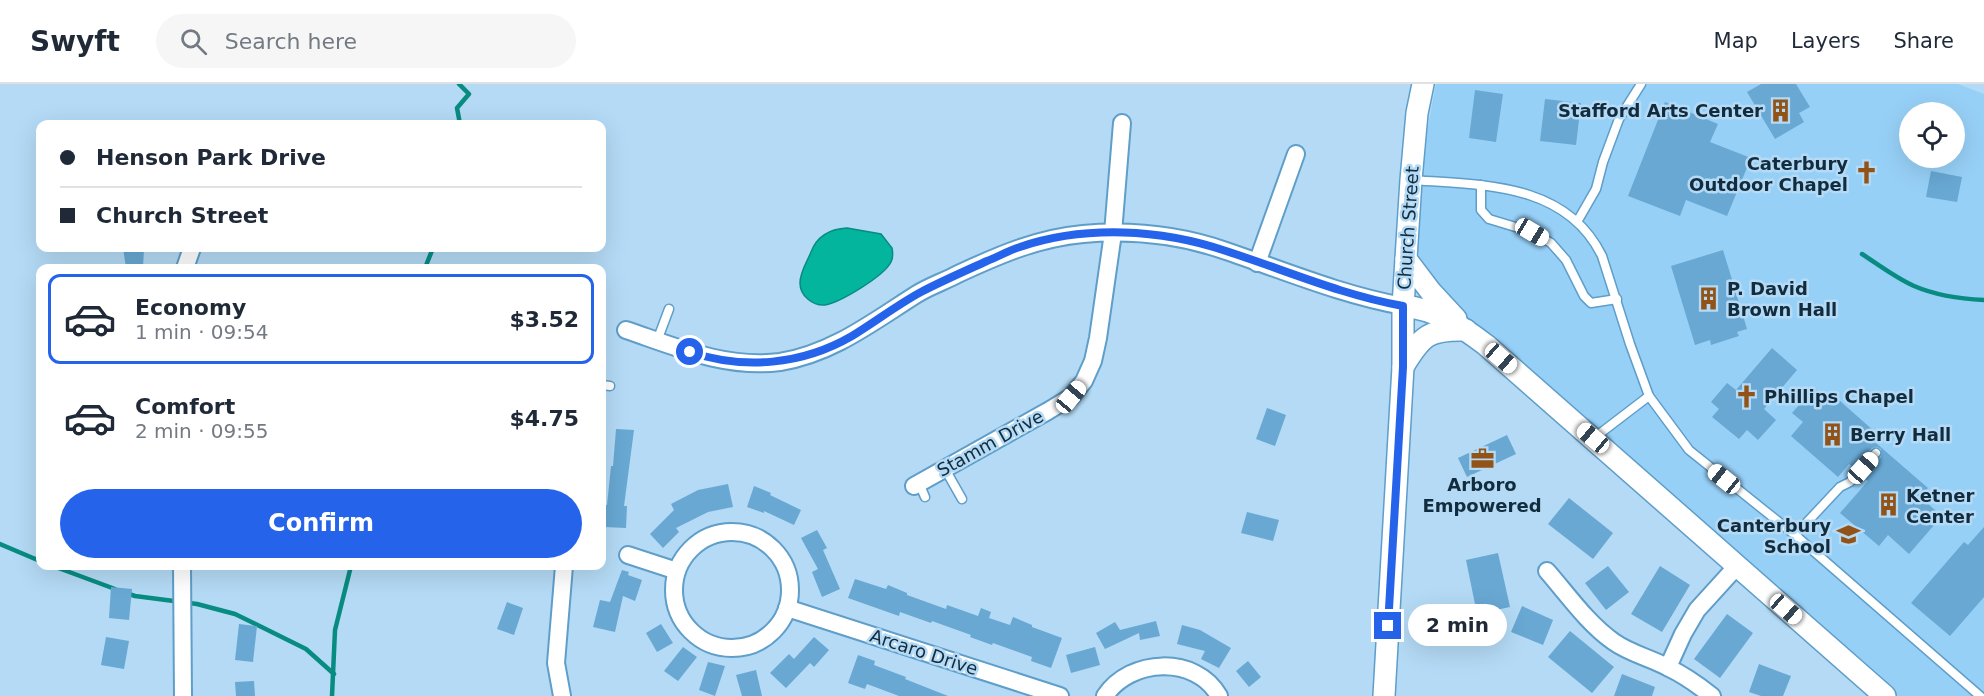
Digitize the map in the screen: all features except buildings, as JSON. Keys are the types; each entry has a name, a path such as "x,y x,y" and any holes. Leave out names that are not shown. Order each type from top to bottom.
{"street":[{"name":"Church Street","path":"1384,696 1411,180 1417,113 1423,84"},
{"name":"Stamm Drive","path":"919,489 945,468 1071,397 1084,381 1093,361 1098,338 1113,233 1122,123"},
{"path":"1257,263 1296,154"},
{"path":"626,330 723,361 780,362 829,347 850,337 921,292 1019,247 1054,238 1113,233 1152,234 1226,251 1370,300 1429,311 1467,330"},
{"path":"1406,259 1431,292 1467,330 1885,696"},
{"path":"1403,367 1421,341 1432,333 1445,330 1467,330"},
{"path":"728,532 751,535 770,546 784,564 790,586 787,608 776,628 758,642 736,647 714,645 694,633 680,615 674,594 677,571 689,552 706,538 728,532"},
{"path":"628,555 677,571"},
{"path":"1668,667 1697,610 1737,566"},
{"path":"182,570 183,696"},
{"path":"562,696 556,663 564,570"},
{"path":"1547,571 1595,625 1614,642 1668,667 1693,681 1712,696"},
{"name":"Arcaro Drive","path":"787,608 1060,696"},
{"path":"1105,696 1110,688 1129,673 1152,666 1176,667 1199,676 1217,691 1219,696"}],"lane":[{"path":"1578,222 1596,189 1619,119 1641,84"},
{"path":"1411,180 1481,185 1524,192 1551,204 1578,222 1598,247 1649,396 1689,450 1795,535 1980,696"},
{"path":"1481,185 1481,210 1489,219 1532,232 1551,243 1566,260 1584,296 1591,303 1617,299"},
{"path":"657,341 669,309"},
{"path":"1593,438 1649,396"},
{"path":"1795,535 1839,487 1850,482 1876,453"},
{"path":"945,468 962,499"}],"shaded area":[{"name":"Canterbury School","path":"1436,84 1958,84 1984,94 1984,696 1898,696 1530,375 1446,298 1427,275 1416,248 1426,136"},
{"path":"847,228 881,234 892,248 892,260 880,274 851,294 825,305 816,304 802,292 800,279 804,267 820,238 829,232"}],"waterway":[{"path":"459,84 469,94 457,108 459,120"},
{"path":"427,264 431,252"},
{"path":"1862,254 1914,286 1949,296 1984,300"},
{"path":"0,544 36,559"},
{"path":"64,570 115,589"},
{"path":"332,696 335,630 350,570"},
{"path":"126,593 197,604 235,614 306,649 334,674"}],"place":[{"name":"Stafford Arts Center","path":"1781,110"},
{"name":"Caterbury Outdoor Chapel","path":"1866,173"},
{"name":"P. David Brown Hall","path":"1709,298"},
{"name":"Phillips Chapel","path":"1746,396"},
{"name":"Berry Hall","path":"1832,434"},
{"name":"Arboro Empowered","path":"1482,458"},
{"name":"Ketner Center","path":"1888,505"},
{"name":"Canterbury School","path":"1849,535"}],"route":[{"path":"690,352 723,361 752,363 780,362 812,353 850,337 921,292 971,268 1019,247 1054,238 1084,234 1152,234 1199,243 1370,300 1403,306 1403,367 1388,626"}]}
